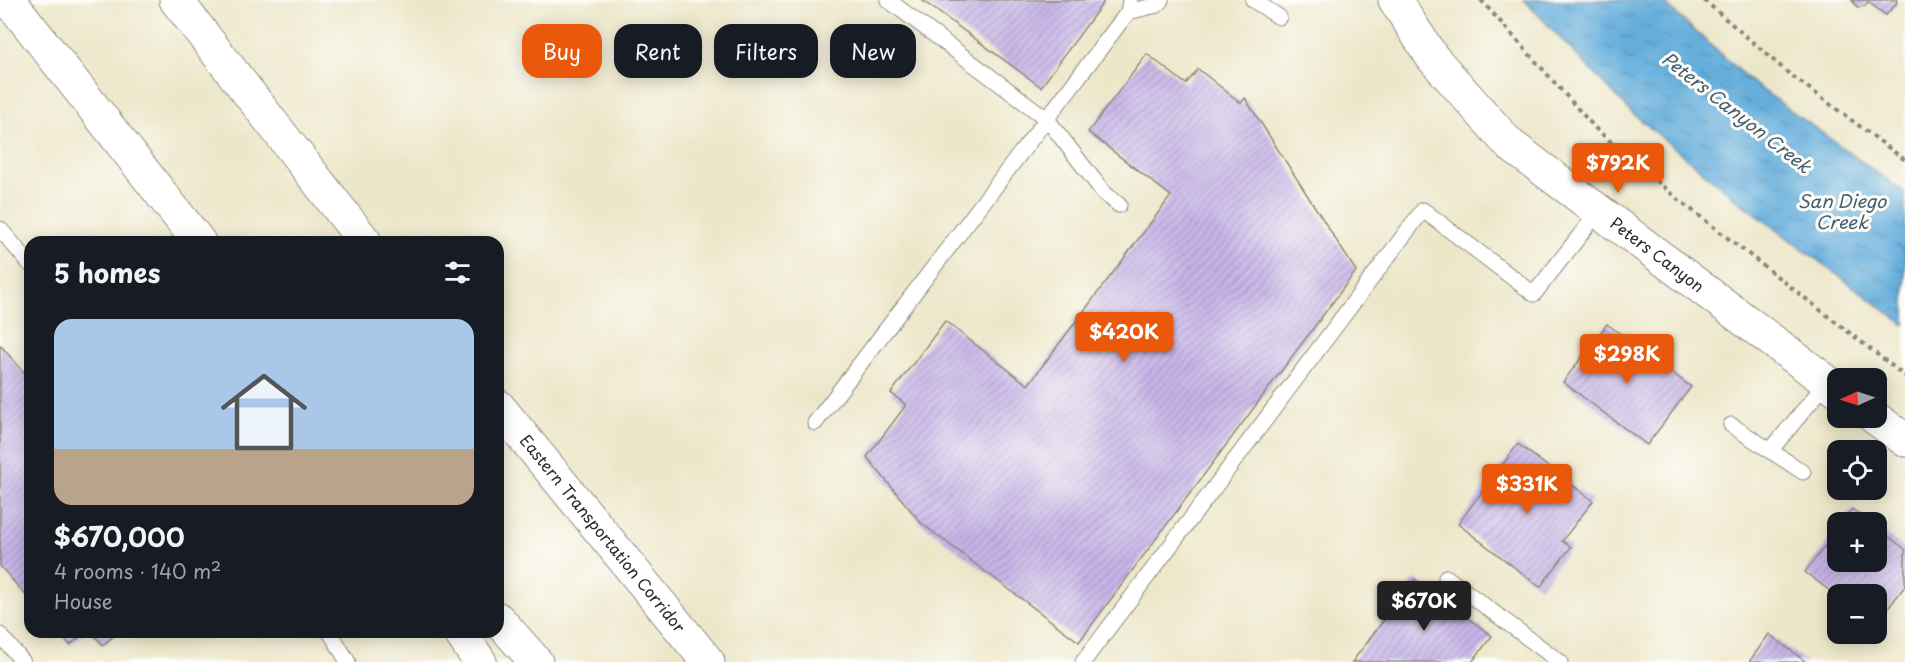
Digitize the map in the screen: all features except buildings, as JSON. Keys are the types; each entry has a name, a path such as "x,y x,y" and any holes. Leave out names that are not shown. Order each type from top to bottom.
{"main road":[{"path":"9,0 194,236"},
{"path":"176,0 360,236"},
{"name":"Peters Canyon","path":"1395,0 1432,57 1509,144 1827,382"},
{"name":"Eastern Transportation Corridor","path":"504,413 706,660"},
{"path":"1887,427 1905,440"},
{"path":"504,626 536,662"},
{"path":"464,638 480,662"}],"lane":[{"path":"888,0 1047,119 1104,193 1119,205"},
{"path":"815,423 1047,119 1129,6 1157,5 1161,0"},
{"path":"1253,0 1279,17"},
{"path":"1083,662 1423,210 1533,294 1599,211"},
{"path":"0,229 24,257"},
{"path":"1770,451 1827,391"},
{"path":"1731,425 1803,472"},
{"path":"1446,577 1560,662"},
{"path":"0,635 23,662"},
{"path":"334,638 348,662"}],"path":[{"path":"1481,0 1596,129 1679,200 1905,376"},
{"path":"1704,0 1787,72 1905,160"}],"water":[{"name":"San Diego Creek","path":"1524,0 1661,0 1750,81 1905,193 1905,325 1738,201 1630,111"}],"water label":[{"name":"Peters Canyon Creek","path":"1736,113"}]}
